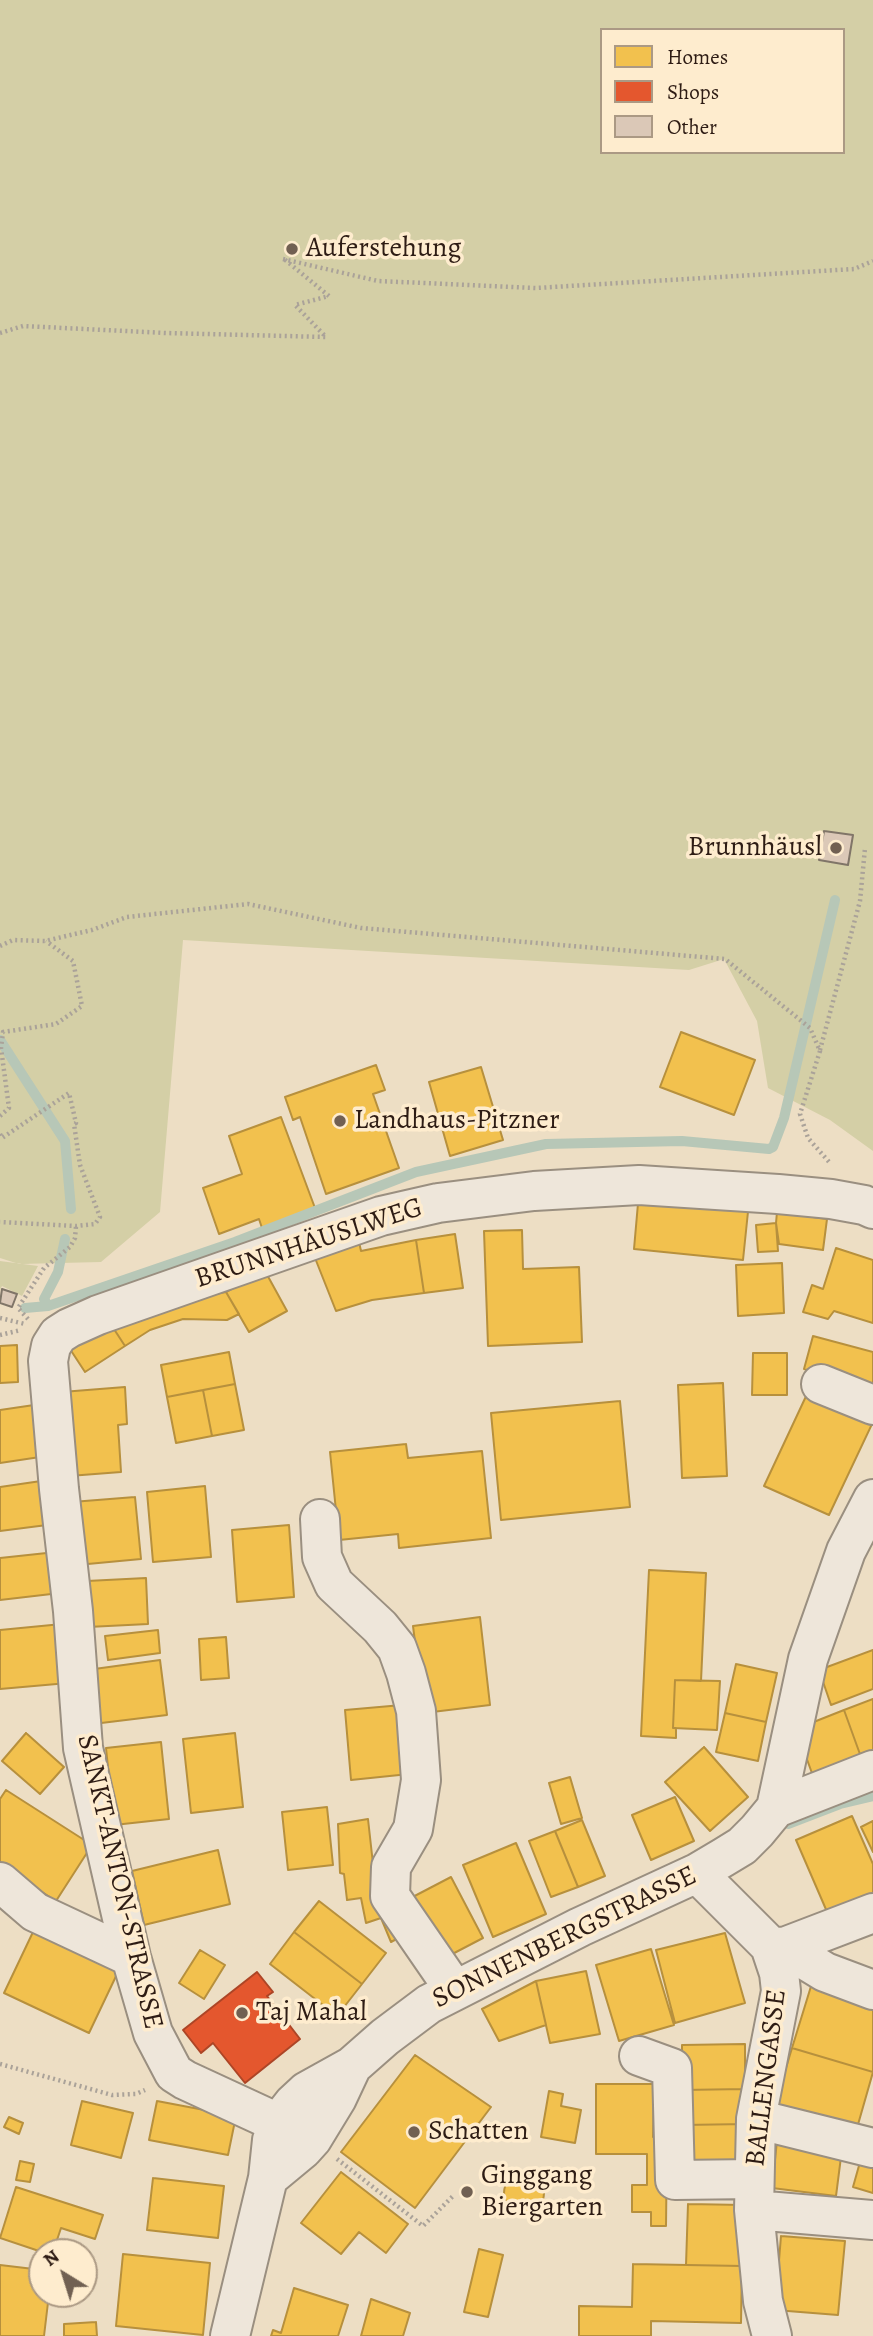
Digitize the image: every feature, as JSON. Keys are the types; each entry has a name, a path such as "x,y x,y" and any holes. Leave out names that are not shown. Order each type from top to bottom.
{"street":[{"name":"BRUNNHÄUSLWEG","path":"29,1330 58,1335 97,1315 416,1206 534,1191 639,1185 778,1194 869,1207"},
{"name":"SANKT-ANTON-STRASSE","path":"29,1330 48,1361 73,1611 83,1748 131,1957 153,2033 174,2073"},
{"path":"821,1384 873,1405"},
{"path":"776,1808 808,1660 846,1551 873,1499"},
{"path":"320,1519 322,1558 334,1584 380,1627 397,1648 406,1673 416,1711 421,1780 413,1829 391,1867 390,1896 454,1989"},
{"path":"776,1808 873,1770"},
{"name":"SONNENBERGSTRASSE","path":"230,2336 268,2178 272,2140 278,2123 307,2091 352,2066 410,2017 454,1989 697,1873 742,1846 776,1808"},
{"path":"697,1873 777,1947 825,1972 873,1990"},
{"path":"0,1882 34,1913 131,1957"},
{"path":"777,1947 873,1913"},
{"name":"BALLENGASSE","path":"772,2336 763,2301 754,2195 756,2119 781,1991 777,1947"},
{"path":"639,2056 672,2068 675,2180 873,2220"},
{"name":"SONNENBERGSTRASSE","path":"268,2178 303,2150 312,2139 337,2098 352,2066"},
{"path":"174,2073 278,2123"},
{"path":"756,2119 873,2148"}],"path":[{"path":"0,333 23,326 326,337 295,305 329,296 283,259 378,281 536,288 854,269 873,261"},
{"path":"865,848 860,901 820,1051 800,1114 808,1138 869,1207"},
{"path":"0,946 13,940 45,941 93,930 127,917 247,904 360,928 724,959 810,1028 820,1051"},
{"path":"0,1116 9,1108 2,1048 3,1032 57,1024 82,1006 73,961 45,941"},
{"path":"0,1135 2,1138 69,1093 76,1123 80,1165 100,1217 95,1224 76,1226 0,1222"},
{"path":"29,1330 18,1308 44,1268 70,1247 75,1238 76,1226"},
{"path":"0,2064 112,2095 136,2094 174,2073"},
{"path":"312,2139 423,2225 454,2194"}],"shaded area":[{"path":"0,0 873,0 873,1151 830,1120 768,1088 757,1021 724,959 689,970 183,940 160,1212 101,1262 19,1264 0,1258"},
{"path":"0,1261 38,1266 22,1296 2,1286 0,1290"}],"building: Homes":[{"path":"681,1032 755,1060 734,1115 660,1087"},
{"path":"376,1065 385,1090 373,1094 399,1168 326,1194 300,1117 293,1120 285,1097"},
{"path":"481,1067 503,1140 450,1156 429,1082"},
{"path":"281,1117 315,1208 262,1228 259,1219 219,1234 203,1188 242,1174 229,1136"},
{"path":"639,1192 749,1202 743,1260 634,1249"},
{"path":"777,1212 827,1219 823,1250 779,1244"},
{"path":"776,1223 778,1251 758,1252 756,1225"},
{"path":"522,1230 523,1269 579,1267 582,1342 488,1346 484,1231"},
{"path":"455,1234 463,1288 424,1293 416,1240"},
{"path":"416,1240 424,1293 372,1300 336,1311 315,1258 359,1242 361,1251"},
{"path":"836,1248 873,1260 873,1323 834,1311 828,1319 803,1312 812,1285 823,1289"},
{"path":"782,1263 784,1313 738,1316 736,1265"},
{"path":"265,1271 287,1311 249,1332 226,1292"},
{"path":"226,1292 239,1314 227,1320 183,1319 150,1330 125,1346 112,1326 177,1301"},
{"path":"108,1320 125,1346 85,1372 68,1346"},
{"path":"813,1336 873,1352 873,1388 804,1369"},
{"path":"17,1345 18,1382 0,1383 0,1346"},
{"path":"229,1352 235,1384 167,1397 161,1365"},
{"path":"753,1353 787,1353 787,1395 752,1395"},
{"path":"723,1383 727,1476 682,1478 678,1385"},
{"path":"235,1384 244,1430 212,1436 203,1390"},
{"path":"125,1387 127,1424 118,1425 121,1472 69,1476 62,1392"},
{"path":"203,1390 212,1436 176,1443 167,1397"},
{"path":"808,1392 873,1422 829,1515 764,1486"},
{"path":"620,1401 630,1507 501,1520 491,1413"},
{"path":"34,1405 40,1457 0,1463 0,1410"},
{"path":"406,1444 408,1458 482,1451 491,1538 399,1548 398,1534 339,1540 330,1452"},
{"path":"41,1481 47,1525 0,1531 0,1487"},
{"path":"205,1486 211,1557 153,1562 147,1492"},
{"path":"135,1497 141,1559 77,1565 72,1502"},
{"path":"289,1525 294,1597 237,1602 232,1530"},
{"path":"56,1552 60,1593 0,1600 0,1558"},
{"path":"649,1570 706,1573 701,1681 675,1680 673,1728 676,1728 676,1738 641,1736"},
{"path":"146,1578 148,1624 88,1627 87,1581"},
{"path":"480,1617 490,1705 424,1713 413,1626"},
{"path":"62,1624 68,1683 0,1689 0,1630"},
{"path":"158,1630 160,1653 108,1660 105,1636"},
{"path":"226,1637 229,1678 201,1680 199,1639"},
{"path":"873,1650 873,1689 831,1705 819,1670"},
{"path":"160,1660 167,1715 93,1724 87,1670"},
{"path":"736,1664 777,1673 766,1722 725,1713"},
{"path":"675,1680 720,1681 717,1730 673,1728"},
{"path":"873,1699 873,1753 861,1757 844,1710"},
{"path":"402,1705 409,1774 351,1780 345,1710"},
{"path":"844,1710 861,1757 813,1776 796,1729"},
{"path":"725,1713 766,1722 758,1761 716,1752"},
{"path":"26,1733 64,1767 40,1794 2,1761"},
{"path":"235,1733 243,1807 191,1813 183,1739"},
{"path":"161,1742 169,1819 114,1825 106,1748"},
{"path":"704,1747 748,1797 710,1831 665,1782"},
{"path":"570,1777 582,1818 561,1824 549,1783"},
{"path":"6,1790 92,1845 56,1901 0,1865 0,1799"},
{"path":"675,1797 694,1841 651,1860 632,1815"},
{"path":"327,1807 333,1865 288,1870 282,1812"},
{"path":"852,1816 873,1864 873,1903 831,1921 796,1840"},
{"path":"368,1819 377,1900 402,1936 391,1942 381,1918 366,1923 361,1898 347,1900 344,1874 340,1873 338,1824"},
{"path":"582,1820 605,1876 578,1887 555,1831"},
{"path":"873,1821 873,1852 861,1827"},
{"path":"555,1831 578,1887 551,1897 529,1841"},
{"path":"516,1843 546,1914 493,1937 463,1865"},
{"path":"218,1850 230,1904 144,1925 132,1871"},
{"path":"451,1877 483,1938 437,1962 405,1901"},
{"path":"319,1901 386,1953 362,1984 294,1932"},
{"path":"33,1932 118,1972 89,2033 4,1993"},
{"path":"294,1932 362,1984 337,2016 270,1964"},
{"path":"725,1933 745,2003 675,2023 656,1950"},
{"path":"651,1949 674,2025 619,2041 596,1965"},
{"path":"200,1950 225,1965 204,1999 179,1983"},
{"path":"586,1971 600,2034 550,2043 536,1981"},
{"path":"536,1981 546,2025 499,2041 482,2009"},
{"path":"812,1983 873,2001 873,2072 792,2048"},
{"path":"745,2044 745,2089 682,2090 682,2045"},
{"path":"792,2048 873,2072 855,2135 773,2111"},
{"name":"Schatten","path":"415,2055 491,2107 415,2208 341,2152"},
{"path":"596,2084 654,2084 653,2137 667,2137 666,2226 651,2226 651,2212 632,2212 632,2185 647,2185 647,2154 596,2154"},
{"path":"745,2089 746,2124 683,2125 682,2090"},
{"path":"549,2091 563,2094 561,2106 581,2110 575,2143 541,2137"},
{"path":"82,2101 133,2113 121,2158 71,2145"},
{"path":"157,2101 236,2116 228,2155 149,2140"},
{"path":"9,2117 23,2123 19,2134 4,2127"},
{"path":"746,2124 746,2168 683,2170 683,2125"},
{"path":"777,2141 842,2149 836,2196 772,2188"},
{"path":"20,2161 34,2164 30,2182 16,2180"},
{"path":"860,2162 873,2166 873,2193 853,2187"},
{"path":"341,2172 408,2224 386,2253 359,2232 341,2254 301,2223"},
{"path":"524,2173 538,2179 544,2193 538,2207 524,2213 510,2207 504,2193 510,2179"},
{"path":"153,2178 224,2186 218,2238 147,2230"},
{"path":"16,2187 103,2215 95,2238 61,2228 58,2238 28,2238 28,2247 0,2238"},
{"path":"688,2204 743,2205 742,2266 686,2265"},
{"path":"781,2236 845,2241 838,2315 775,2310"},
{"path":"479,2249 503,2255 488,2317 464,2312"},
{"path":"123,2254 210,2263 203,2335 116,2326"},
{"path":"633,2264 742,2266 741,2323 651,2321 651,2336 579,2336 579,2306 632,2307"},
{"path":"0,2265 28,2268 28,2308 47,2308 44,2336 0,2336"},
{"path":"294,2288 348,2305 338,2336 271,2336 273,2330 281,2333"},
{"path":"371,2299 410,2313 403,2336 361,2336"},
{"path":"96,2322 97,2336 64,2336 64,2324"}],"building: Shops":[{"name":"Taj Mahal","path":"257,1972 273,1992 267,1996 300,2039 245,2083 213,2043 201,2053 183,2030"}],"building: Other":[{"name":"Brunnhäusl","path":"824,831 853,835 848,865 819,860"},
{"path":"2,1289 17,1294 12,1307 0,1303"}],"waterway":[{"path":"25,1308 48,1306 235,1242 416,1172 546,1144 682,1141 769,1149 773,1147 784,1118 835,900"},
{"path":"0,1040 65,1141 71,1209"},
{"path":"48,1306 44,1299 58,1272 65,1239"},
{"path":"788,1824 840,1804 873,1796"}],"place":[{"name":"Auferstehung","path":"292,249"},
{"name":"Brunnhäusl","path":"836,848"},
{"name":"Landhaus-Pitzner","path":"340,1121"},
{"name":"Taj Mahal","path":"242,2013"},
{"name":"Schatten","path":"414,2132"},
{"name":"Ginggang Biergarten","path":"467,2192"}]}
